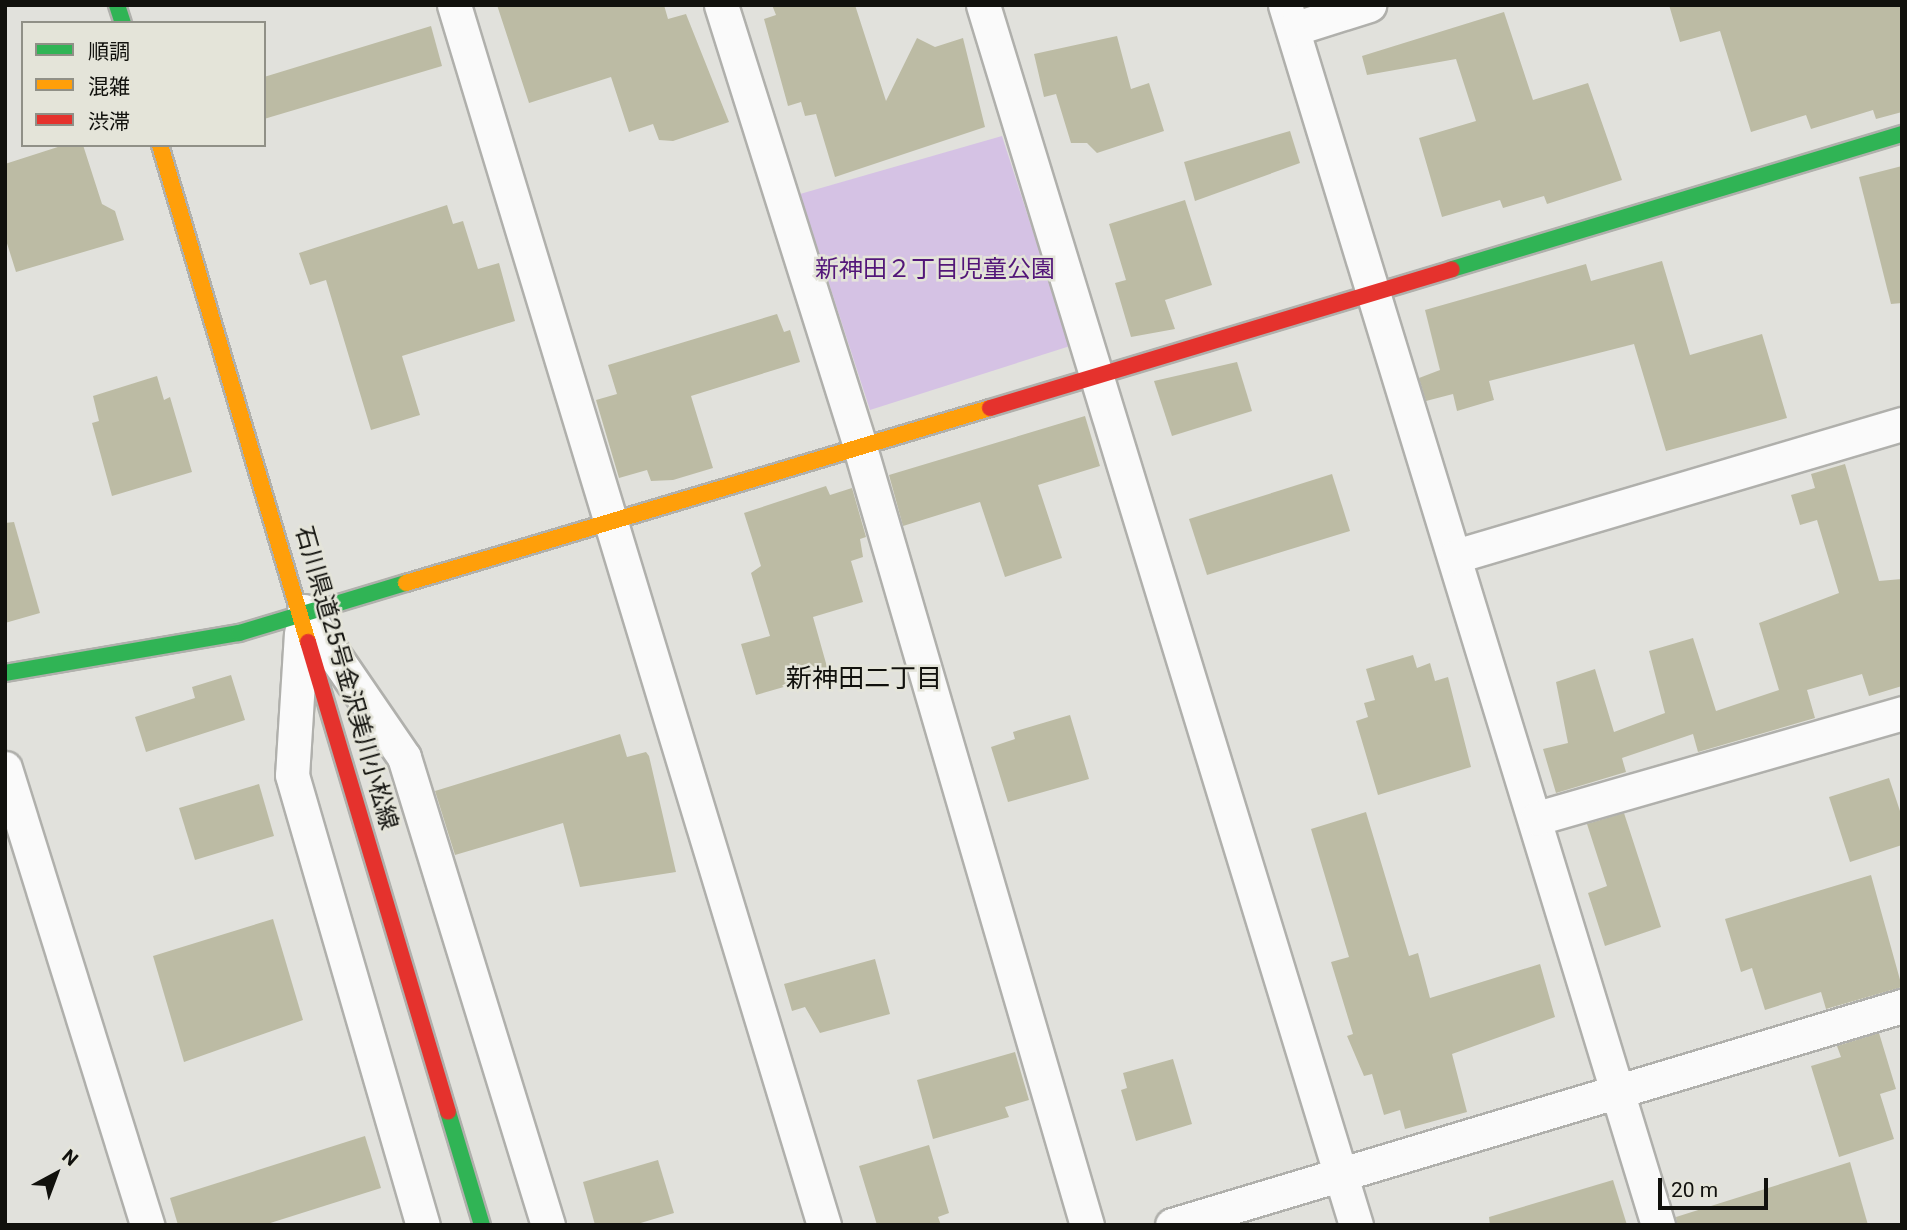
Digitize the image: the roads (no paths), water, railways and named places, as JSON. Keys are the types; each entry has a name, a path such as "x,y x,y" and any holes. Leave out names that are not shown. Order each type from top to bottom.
{"street":[{"path":"454,5 824,1225"},
{"path":"721,5 859,444 1087,1225"},
{"path":"983,5 1356,1225"},
{"path":"1368,5 1289,17 1620,1089 1658,1225"},
{"path":"5,673 239,632 303,609 1902,134"},
{"name":"石川県道25号金沢美川小松線","path":"161,147 303,609 482,1225"},
{"path":"1456,556 1902,424"},
{"path":"303,609 292,775 423,1225"},
{"path":"303,609 404,757 548,1225"},
{"path":"1536,818 1902,713"},
{"path":"5,768 147,1225"},
{"path":"1172,1225 1902,1006"}],"district":[{"name":"新神田二丁目","path":"864,679"}],"park label":[{"name":"新神田２丁目児童公園","path":"935,270"}]}
